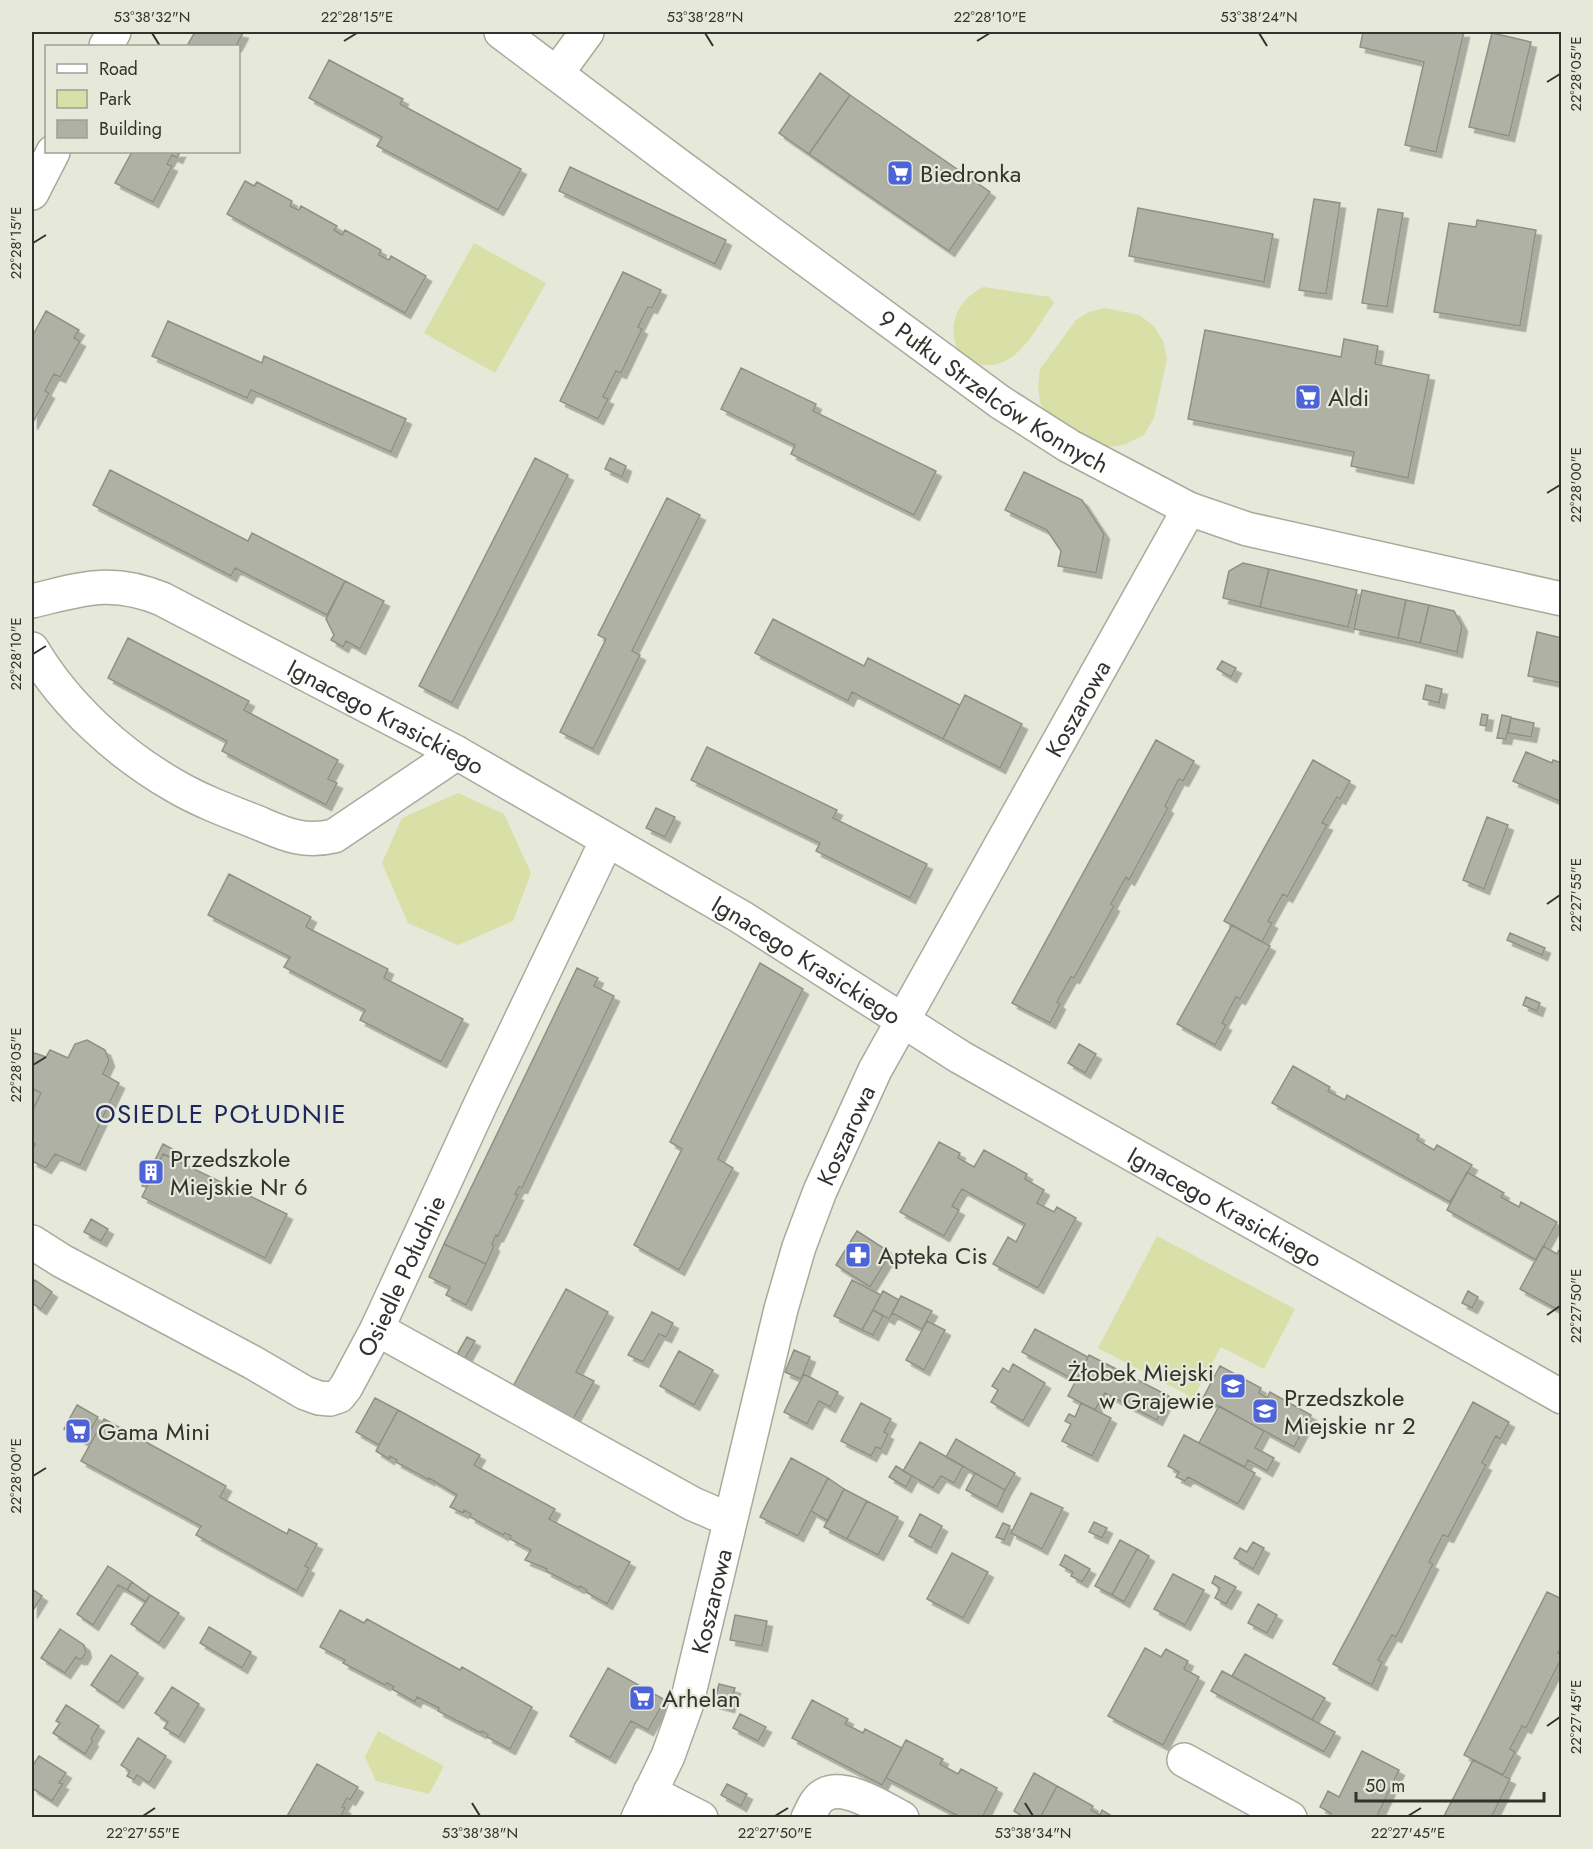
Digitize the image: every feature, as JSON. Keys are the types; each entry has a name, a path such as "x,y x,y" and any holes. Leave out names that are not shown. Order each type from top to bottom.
{"street":[{"name":"9 Pułku Strzelców Konnych","path":"501,32 1000,402 1069,446 1189,509 1247,529 1562,599"},
{"path":"557,73 587,32"},
{"path":"32,193 52,153"},
{"name":"Koszarowa","path":"644,1805 668,1756 686,1706 781,1309 799,1247 820,1191 874,1070 1189,509"},
{"name":"Ignacego Krasickiego","path":"32,601 80,589 112,586 142,591 172,604 457,753 741,917 960,1057 1562,1397"},
{"path":"32,649 64,694 103,733 137,761 175,786 291,836 317,840 333,836 457,753"},
{"name":"Osiedle Południe","path":"32,1242 305,1393 330,1399 339,1396 377,1329 464,1139 607,840"},
{"path":"377,1329 685,1499 714,1513 731,1516"},
{"path":"1184,1760 1290,1818"},
{"path":"808,1818 814,1804 823,1795 836,1791 850,1793 902,1818"},
{"path":"644,1805 701,1818"}],"green space":[{"path":"474,243 546,283 495,373 424,333"},
{"path":"983,287 1050,297 1054,303 1018,352 998,364 983,365 962,360 954,339 955,319 959,309 965,301"},
{"path":"1105,308 1139,315 1153,325 1163,341 1167,359 1154,418 1144,435 1124,445 1108,447 1092,445 1045,413 1040,402 1038,386 1040,369 1076,320 1089,312"},
{"path":"458,793 504,814 531,873 513,921 458,945 408,923 382,863 402,818"},
{"path":"1157,1236 1295,1309 1264,1369 1221,1347 1193,1398 1098,1348"},
{"path":"378,1731 444,1766 429,1794 376,1781 365,1757"}],"building":[{"path":"195,32 243,33 237,45 188,45"},
{"path":"1363,32 1464,32 1436,152 1405,145 1424,62 1360,47"},
{"path":"1492,33 1531,42 1509,136 1469,127"},
{"path":"329,60 403,99 400,104 521,169 498,210 377,146 382,137 309,98"},
{"path":"820,73 850,95 809,154 779,133"},
{"name":"Biedronka","path":"850,95 990,192 949,251 809,154"},
{"path":"131,153 180,153 177,158 172,155 167,164 172,166 153,202 115,183"},
{"path":"570,167 726,240 715,264 559,191"},
{"path":"245,181 254,186 257,182 292,201 290,206 299,210 301,206 337,226 334,230 342,235 345,230 381,250 379,255 389,260 391,256 426,276 405,313 227,214"},
{"path":"1314,199 1340,203 1326,294 1299,290"},
{"path":"1138,208 1273,234 1264,282 1129,256"},
{"path":"1378,209 1403,213 1387,307 1362,303"},
{"path":"1477,220 1536,230 1520,326 1434,312 1449,223 1476,227"},
{"path":"623,272 661,290 652,308 648,307 638,327 642,329 621,373 616,371 603,397 608,399 598,419 560,401"},
{"path":"46,311 79,330 74,338 80,341 60,377 54,374 45,391 49,393 32,424 32,337"},
{"path":"168,321 262,363 264,356 406,419 391,452 251,390 247,398 152,356"},
{"name":"Aldi","path":"1205,330 1341,357 1344,339 1378,346 1375,364 1429,375 1408,478 1351,466 1354,452 1188,419"},
{"path":"741,368 816,404 813,411 936,471 914,515 791,454 795,445 721,409"},
{"path":"535,458 568,475 452,703 419,686"},
{"path":"610,458 626,466 622,477 605,469"},
{"path":"110,470 248,541 252,533 345,581 327,615 235,568 231,576 93,505"},
{"path":"1024,472 1082,500 1104,534 1096,573 1058,566 1061,551 1047,530 1005,510"},
{"path":"667,498 700,515 632,651 640,655 593,749 560,732 606,639 598,635"},
{"path":"1243,563 1269,569 1260,607 1223,598 1229,571"},
{"path":"1269,569 1357,590 1348,627 1260,607"},
{"path":"345,581 384,601 360,649 346,641 343,647 331,640 334,635 326,619"},
{"path":"1362,590 1406,600 1398,638 1354,629"},
{"path":"1406,600 1429,605 1420,643 1398,638"},
{"path":"1429,605 1454,611 1462,626 1457,652 1420,643"},
{"path":"773,619 864,666 868,658 960,705 943,739 852,692 848,701 755,653"},
{"path":"1537,632 1562,638 1562,683 1528,676"},
{"path":"128,638 249,701 244,710 338,760 328,779 337,783 326,805 222,751 227,741 108,678"},
{"path":"1222,661 1236,668 1231,677 1217,669"},
{"path":"1426,685 1442,689 1439,703 1423,699"},
{"path":"965,695 1022,724 1000,768 943,739"},
{"path":"1482,714 1488,715 1486,726 1480,725"},
{"path":"1502,715 1511,717 1506,739 1497,738"},
{"path":"1511,718 1534,723 1531,737 1508,733"},
{"path":"1156,740 1194,761 1183,781 1179,779 1165,806 1168,808 1129,880 1126,877 1111,904 1114,906 1074,978 1071,977 1057,1002 1060,1004 1050,1023 1012,1003"},
{"path":"707,747 837,810 833,818 927,864 910,898 816,851 820,843 691,780"},
{"path":"1526,752 1552,763 1553,760 1562,763 1562,802 1513,781"},
{"path":"1313,760 1350,781 1340,799 1337,797 1322,823 1327,825 1287,897 1283,894 1268,921 1272,923 1262,942 1224,921"},
{"path":"656,808 675,817 665,837 646,828"},
{"path":"1487,817 1508,825 1484,889 1463,880"},
{"path":"229,874 311,917 306,927 388,969 384,978 463,1019 441,1062 360,1020 365,1010 284,967 290,957 208,915"},
{"path":"1232,925 1270,946 1240,999 1236,997 1222,1023 1226,1025 1215,1045 1177,1024"},
{"path":"1510,933 1545,948 1542,955 1507,940"},
{"path":"760,963 803,989 718,1159 733,1168 679,1270 634,1245 682,1149 670,1142"},
{"path":"577,968 598,978 594,986 614,996 522,1188 519,1187 515,1194 518,1195 498,1236 496,1235 486,1264 444,1244"},
{"path":"1526,997 1540,1003 1537,1011 1523,1005"},
{"path":"87,1040 105,1050 109,1061 103,1074 119,1083 80,1165 55,1154 46,1168 32,1161 35,1144 32,1142 32,1112 41,1093 32,1088 32,1055 35,1053 46,1057 50,1050 68,1058 75,1044"},
{"path":"1079,1044 1096,1054 1085,1073 1068,1063"},
{"path":"1293,1066 1330,1087 1328,1091 1345,1100 1347,1095 1419,1135 1417,1140 1434,1150 1437,1145 1472,1165 1450,1202 1272,1103"},
{"path":"32,1088 41,1093 32,1112"},
{"path":"939,1142 960,1153 958,1158 974,1167 984,1150 1027,1174 1025,1179 1044,1190 1037,1203 1054,1212 1057,1207 1076,1218 1038,1288 993,1264 1008,1237 1016,1242 1025,1224 962,1189 952,1206 959,1210 944,1236 900,1212"},
{"name":"Przedszkole Miejskie Nr 6","path":"163,1144 178,1152 175,1159 163,1154 146,1187 142,1186"},
{"path":"163,1154 287,1214 265,1258 142,1197"},
{"path":"1467,1172 1504,1193 1501,1197 1519,1207 1521,1202 1557,1222 1536,1260 1447,1210"},
{"path":"91,1219 108,1229 101,1241 84,1232"},
{"path":"857,1231 891,1253 870,1287 836,1265"},
{"path":"444,1244 486,1264 466,1305 446,1295 450,1287 429,1277"},
{"path":"1543,1246 1557,1254 1559,1250 1562,1252 1562,1312 1520,1289"},
{"path":"35,1280 52,1292 41,1309 32,1303 32,1285"},
{"path":"852,1280 881,1295 862,1330 834,1316"},
{"path":"566,1289 608,1312 576,1372 594,1381 571,1423 511,1390"},
{"path":"883,1291 899,1300 889,1319 873,1310"},
{"path":"1468,1291 1478,1297 1472,1308 1462,1303"},
{"path":"901,1296 932,1311 922,1329 892,1313"},
{"path":"873,1310 883,1316 873,1335 862,1330"},
{"path":"652,1312 673,1323 666,1337 659,1334 643,1362 628,1355"},
{"path":"927,1321 945,1330 924,1370 906,1360"},
{"path":"1035,1329 1088,1357 1076,1381 1022,1352"},
{"path":"467,1337 475,1341 464,1360 456,1356"},
{"path":"794,1350 810,1357 801,1379 785,1372"},
{"path":"679,1351 713,1370 694,1405 660,1386"},
{"path":"1089,1355 1169,1396 1157,1420 1105,1393 1095,1410 1068,1396"},
{"path":"1013,1364 1045,1383 1023,1421 991,1402 998,1390 992,1386 1003,1368 1009,1372"},
{"name":"Przedszkole Miejskie nr 2","path":"1220,1366 1261,1388 1259,1393 1267,1398 1270,1392 1311,1415 1294,1447 1203,1398"},
{"path":"804,1374 838,1392 830,1407 819,1401 807,1424 784,1412"},
{"path":"375,1398 398,1410 379,1445 356,1432"},
{"path":"1473,1402 1509,1422 1500,1439 1496,1436 1482,1463 1486,1465 1448,1537 1443,1535 1429,1562 1433,1564 1396,1637 1392,1635 1378,1660 1382,1662 1372,1685 1333,1664"},
{"path":"861,1403 891,1419 884,1432 888,1434 881,1449 876,1447 871,1456 841,1441"},
{"path":"1081,1403 1111,1418 1092,1456 1062,1441 1071,1424 1065,1421 1069,1414 1075,1417"},
{"path":"77,1405 98,1417 84,1441 64,1429"},
{"path":"1219,1406 1264,1431 1255,1448 1274,1458 1267,1471 1248,1460 1245,1467 1199,1443"},
{"path":"398,1410 480,1455 474,1465 555,1509 549,1519 630,1562 607,1604 580,1586 579,1588 546,1571 547,1569 525,1560 531,1550 510,1539 511,1536 505,1533 503,1535 470,1517 471,1514 464,1510 463,1513 450,1507 457,1495 396,1462 397,1460 390,1456 389,1459 376,1451"},
{"path":"104,1419 226,1486 220,1497 287,1534 289,1529 317,1544 305,1566 309,1568 297,1591 196,1535 201,1526 81,1461"},
{"path":"1184,1435 1255,1473 1238,1504 1188,1477 1185,1481 1176,1477 1179,1472 1168,1466"},
{"path":"956,1439 1015,1473 1005,1490 946,1457"},
{"path":"920,1442 963,1466 954,1483 941,1476 933,1488 903,1471"},
{"path":"791,1458 828,1478 798,1536 760,1517"},
{"path":"896,1466 912,1476 906,1487 889,1477"},
{"path":"975,1473 1005,1490 997,1507 966,1490"},
{"path":"828,1478 844,1489 828,1521 811,1511"},
{"path":"844,1489 867,1501 847,1539 824,1527"},
{"path":"1031,1493 1063,1508 1042,1549 1011,1533"},
{"path":"867,1501 898,1517 878,1555 847,1539"},
{"path":"920,1514 942,1526 931,1548 909,1536"},
{"path":"1094,1522 1107,1528 1102,1538 1089,1532"},
{"path":"1003,1523 1010,1526 1004,1540 996,1537"},
{"path":"1120,1540 1137,1549 1112,1595 1095,1586"},
{"path":"1253,1542 1264,1548 1253,1569 1234,1558 1240,1548 1247,1552"},
{"path":"1137,1549 1149,1556 1124,1602 1112,1595"},
{"path":"952,1553 988,1572 963,1618 927,1599"},
{"path":"1065,1555 1090,1569 1082,1582 1071,1576 1073,1572 1060,1565"},
{"path":"108,1566 132,1582 127,1590 118,1585 93,1625 77,1614"},
{"path":"1173,1574 1204,1590 1185,1625 1154,1609"},
{"path":"1215,1576 1236,1587 1226,1604 1215,1598 1220,1588 1212,1583"},
{"path":"132,1582 150,1595 146,1602 127,1590"},
{"path":"32,1589 42,1596 32,1612"},
{"path":"1547,1592 1562,1599 1562,1646 1558,1653 1562,1657 1526,1728 1522,1726 1510,1749 1515,1752 1503,1775 1464,1755"},
{"path":"150,1595 179,1613 159,1643 131,1624"},
{"path":"1258,1604 1277,1615 1267,1633 1248,1623"},
{"path":"340,1610 364,1623 367,1619 460,1670 462,1667 532,1707 510,1749 487,1737 488,1735 482,1731 481,1733 438,1711 439,1708 417,1697 415,1702 392,1689 394,1687 387,1683 385,1685 343,1663 345,1660 320,1647"},
{"path":"735,1615 767,1621 762,1646 730,1640"},
{"path":"209,1627 251,1652 242,1668 200,1643"},
{"path":"60,1629 84,1645 86,1652 82,1659 76,1657 65,1673 41,1658"},
{"path":"1145,1648 1161,1657 1166,1649 1188,1661 1184,1669 1199,1677 1163,1745 1108,1716"},
{"path":"1245,1654 1325,1698 1312,1720 1232,1676"},
{"path":"111,1655 138,1673 118,1703 91,1685"},
{"path":"608,1668 665,1700 648,1730 631,1721 610,1758 570,1736"},
{"path":"1222,1671 1335,1732 1324,1752 1211,1691"},
{"path":"719,1684 735,1688 729,1707 714,1703"},
{"path":"172,1687 199,1704 179,1737 164,1728 168,1722 155,1713"},
{"path":"812,1700 848,1719 845,1724 863,1733 865,1729 902,1748 882,1785 792,1738"},
{"path":"66,1705 99,1726 85,1754 53,1733 60,1723 56,1721"},
{"path":"740,1714 766,1727 758,1741 733,1728"},
{"path":"138,1738 166,1756 149,1783 137,1775 134,1780 127,1776 130,1771 121,1765"},
{"path":"906,1740 943,1759 940,1764 958,1774 961,1769 997,1788 982,1818 962,1818 886,1778"},
{"path":"1362,1751 1399,1770 1376,1818 1329,1818 1331,1813 1320,1807 1328,1791 1339,1797"},
{"path":"39,1756 66,1773 59,1783 63,1784 52,1801 32,1788 32,1764"},
{"path":"1473,1760 1510,1779 1491,1818 1443,1818"},
{"path":"317,1764 358,1787 350,1800 347,1798 340,1818 286,1818"},
{"path":"1034,1773 1057,1786 1040,1818 1025,1818 1014,1811"},
{"path":"727,1784 747,1794 741,1806 721,1795"},
{"path":"1057,1786 1093,1806 1091,1810 1100,1815 1102,1810 1115,1818 1040,1818"}],"place":[{"name":"Biedronka","path":"900,173"},
{"name":"Aldi","path":"1308,397"},
{"name":"Przedszkole Miejskie Nr 6","path":"151,1172"},
{"name":"Apteka Cis","path":"858,1255"},
{"name":"Żłobek Miejski w Grajewie","path":"1233,1386"},
{"name":"Przedszkole Miejskie nr 2","path":"1265,1411"},
{"name":"Gama Mini","path":"78,1431"},
{"name":"Arhelan","path":"642,1698"}],"district":[{"name":"OSIEDLE POŁUDNIE","path":"221,1114"}]}
